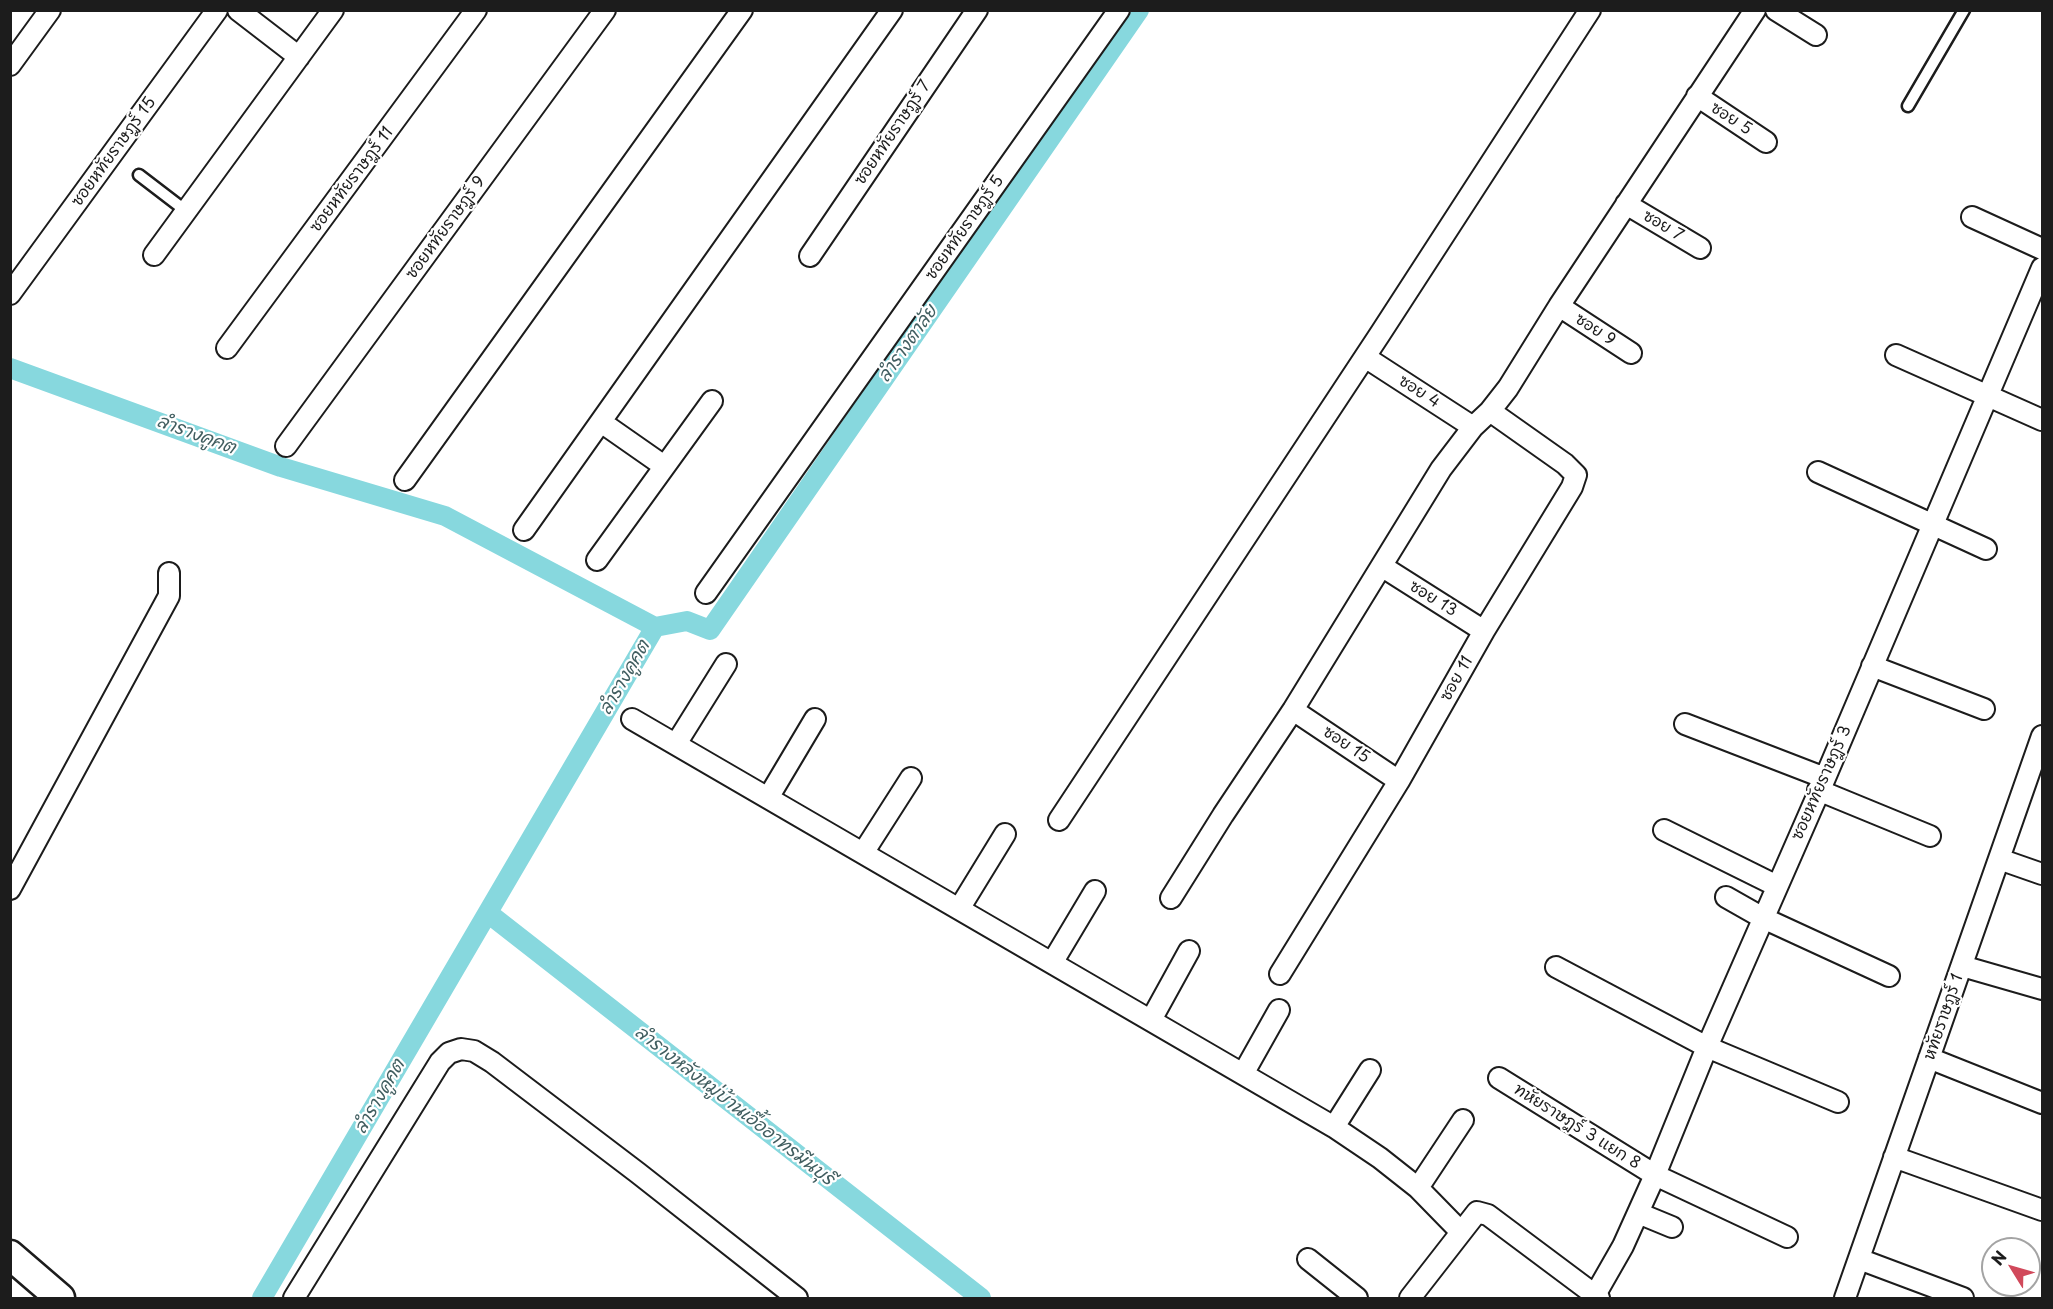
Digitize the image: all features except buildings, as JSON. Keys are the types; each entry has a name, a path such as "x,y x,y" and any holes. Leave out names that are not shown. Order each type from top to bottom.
{"street":[{"path":"10,65 50,10"},
{"name":"ซอยหทัยราษฎร์ 15","path":"10,294 218,10"},
{"path":"238,10 299,57"},
{"path":"154,255 333,10"},
{"name":"ซอยหทัยราษฎร์ 11","path":"227,348 476,10"},
{"name":"ซอยหทัยราษฎร์ 9","path":"286,446 605,10"},
{"path":"405,480 742,10"},
{"path":"524,530 892,10"},
{"name":"ซอยหทัยราษฎร์ 7","path":"810,256 977,10"},
{"name":"ซอยหทัยราษฎร์ 5","path":"706,593 1119,10"},
{"path":"1059,820 1365,357 1590,10"},
{"path":"1171,898 1383,567 1441,469 1473,426 1490,411 1508,388 1559,306 1755,10"},
{"path":"1776,10 1816,35"},
{"name":"ซอย 5","path":"1697,96 1766,142"},
{"name":"ซอย 7","path":"1626,204 1700,248"},
{"path":"1972,217 2043,249"},
{"name":"ซอยหทัยราษฎร์ 3","path":"1597,1297 1655,1175 1707,1047 2043,268"},
{"name":"ซอย 9","path":"1559,306 1631,353"},
{"path":"1896,355 2043,420"},
{"name":"ซอย 4","path":"1365,357 1473,426"},
{"path":"597,560 712,401"},
{"name":"ซอย 11","path":"1280,974 1399,781 1484,631 1572,486 1576,475 1565,464 1490,411"},
{"path":"601,422 664,466"},
{"path":"1818,472 1986,549"},
{"name":"ซอย 13","path":"1383,567 1484,631"},
{"path":"10,889 169,596 169,573"},
{"path":"676,744 726,664"},
{"path":"1872,666 1983,708"},
{"name":"ซอย 15","path":"1293,710 1399,781"},
{"path":"632,718 1334,1127 1380,1158 1418,1188 1461,1232"},
{"path":"768,798 815,719"},
{"path":"1685,724 1822,784 1930,836"},
{"name":"หทัยราษฎร์ 1","path":"1845,1299 1999,859 2038,762 2043,736"},
{"path":"863,853 911,778"},
{"path":"1664,830 1777,886"},
{"path":"959,909 1005,834"},
{"path":"1999,859 2043,874"},
{"path":"1052,963 1095,891"},
{"path":"1726,897 1763,918 1889,976"},
{"path":"1151,1020 1189,951"},
{"path":"1962,966 2043,989"},
{"path":"1556,967 1707,1047 1838,1102"},
{"path":"1243,1074 1279,1010"},
{"path":"294,1299 441,1062 449,1053 461,1049 474,1051 492,1062 629,1166 796,1299"},
{"path":"1929,1058 2043,1103"},
{"path":"1334,1127 1370,1070"},
{"name":"ทหัยราษฎร์ 3 แยก 8","path":"1499,1078 1655,1175 1787,1237"},
{"path":"1418,1188 1464,1120"},
{"path":"1894,1157 2043,1210"},
{"path":"1410,1299 1477,1212 1488,1215 1597,1297"},
{"path":"1638,1213 1672,1227"},
{"path":"10,1256 60,1299"},
{"path":"1308,1259 1357,1299"},
{"path":"1859,1259 1963,1299"}],"lane":[{"path":"1908,106 1964,10"},
{"path":"139,176 186,211"}],"waterway":[{"name":"ลำรางตาลัย","path":"655,627 687,621 710,630 1139,10"},
{"name":"ลำรางคูคต","path":"10,368 281,467 445,516 655,627 262,1298"},
{"name":"ลำรางหลังหมู่บ้านเอื้ออาทรมีนบุรี","path":"488,913 981,1298"}]}
